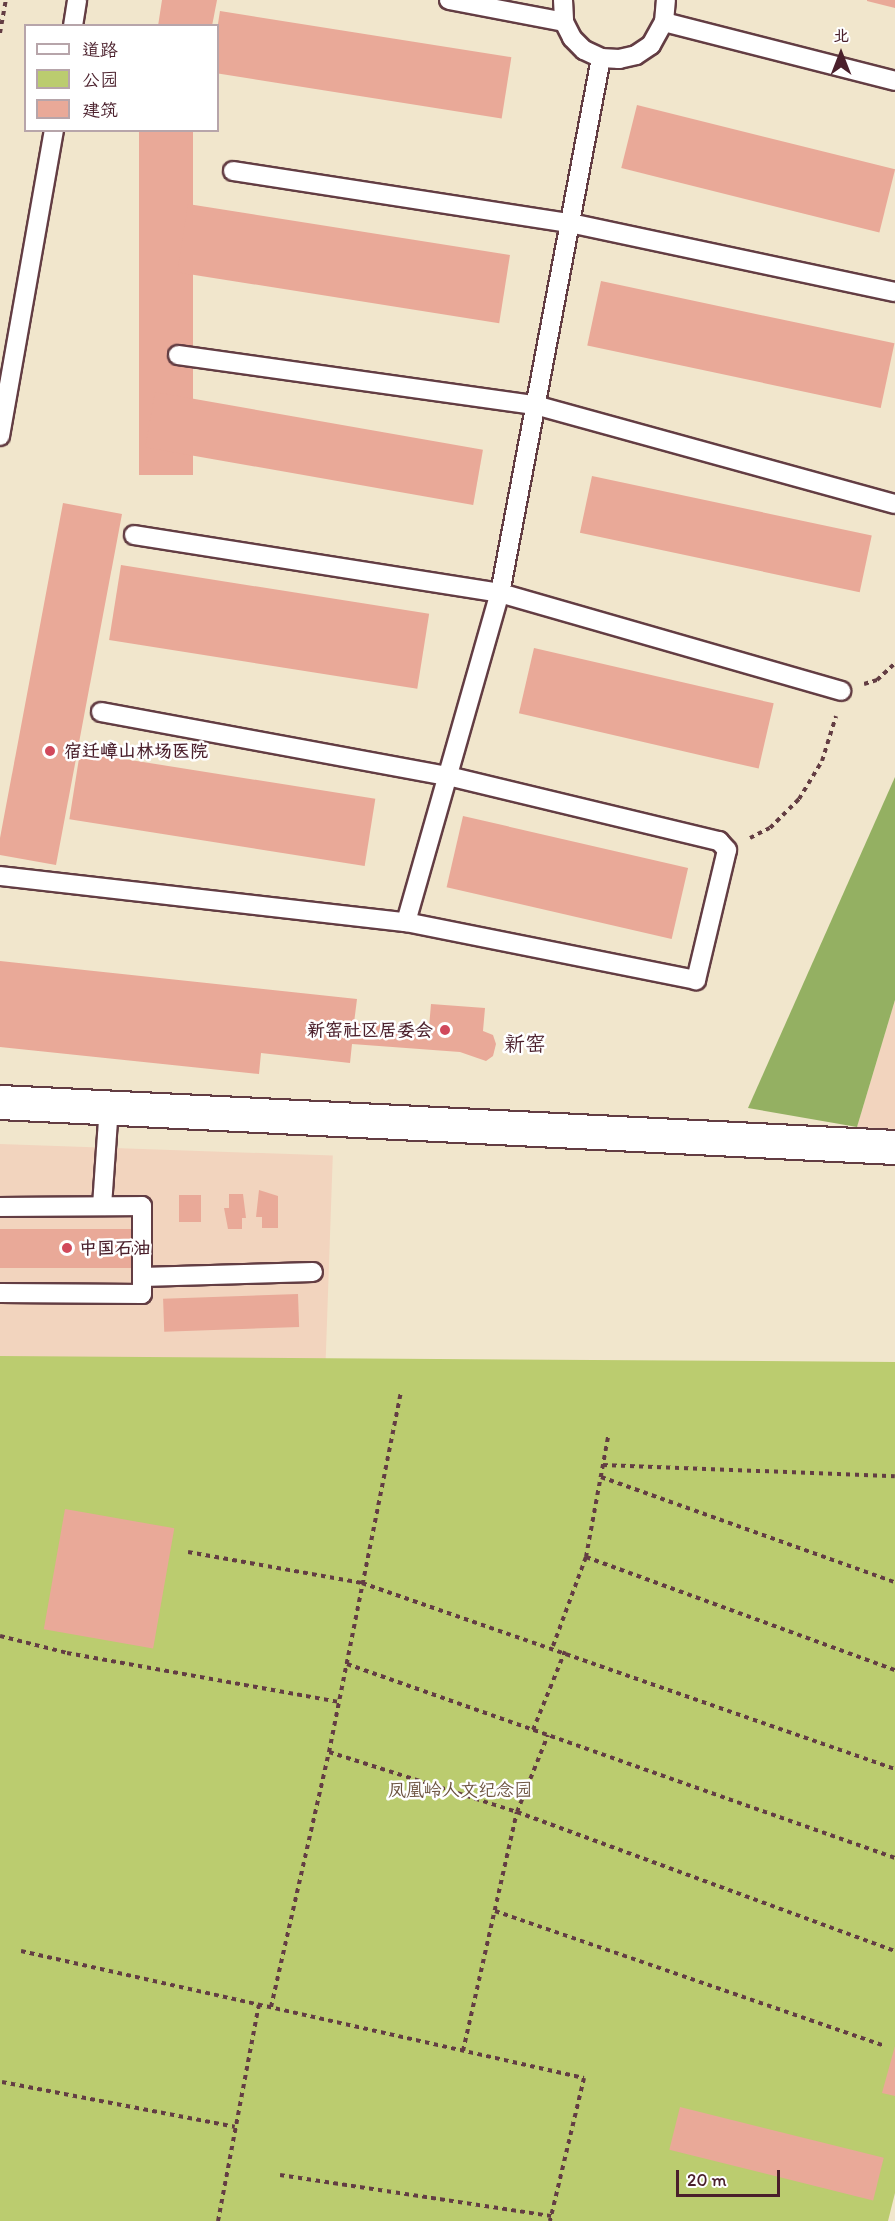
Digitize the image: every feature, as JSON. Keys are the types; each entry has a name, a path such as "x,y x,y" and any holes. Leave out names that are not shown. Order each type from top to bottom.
{"street":[{"path":"0,1102 895,1147"}],"lane":[{"path":"73,24 77,0"},
{"path":"449,0 564,22"},
{"path":"563,0 564,22 578,44 601,57 636,55 651,45 664,22 666,0"},
{"path":"664,22 895,81"},
{"path":"406,922 500,593 601,57"},
{"path":"0,436 54,132"},
{"path":"233,171 570,223 895,292"},
{"path":"178,355 535,405 895,504"},
{"path":"134,535 500,593 841,691"},
{"path":"0,876 406,922 696,980 727,850 719,841 448,776 100,712"},
{"path":"102,1206 109,1107"},
{"path":"0,1207 142,1206 142,1294 0,1293"},
{"path":"142,1277 313,1272"}],"path":[{"path":"0,33 6,0"},
{"path":"727,850 770,828 799,799 822,761 841,691 877,680 895,663"},
{"path":"271,2007 329,1752 401,1391"},
{"path":"553,1646 586,1557 608,1437"},
{"path":"603,1465 895,1476"},
{"path":"601,1477 895,1582"},
{"path":"188,1552 362,1583 553,1646 895,1769"},
{"path":"586,1557 895,1670"},
{"path":"0,1636 67,1653 339,1702"},
{"path":"532,1730 565,1651"},
{"path":"346,1664 895,1858"},
{"path":"463,2051 517,1812 548,1735"},
{"path":"329,1752 517,1812 895,1951"},
{"path":"495,1911 883,2045"},
{"path":"21,1952 584,2078 551,2218 280,2175"},
{"path":"218,2221 258,2005"},
{"path":"2,2082 235,2127"}],"shaded area":[{"path":"895,1000 895,1129 857,1127"},
{"path":"0,1144 333,1156 325,1367 0,1356"}],"green space":[{"path":"895,777 895,1000 857,1127 748,1108"},
{"name":"凤凰岭人文纪念园","path":"0,1356 895,1362 895,2193 888,2221 0,2221"}],"building":[{"path":"162,0 217,0 212,24 158,24"},
{"path":"895,0 895,8 867,1"},
{"path":"220,11 511,57 502,118 219,74 218,24"},
{"path":"637,105 895,169 879,232 621,168"},
{"path":"139,132 193,132 193,475 139,475"},
{"path":"188,204 510,255 499,323 177,272"},
{"path":"601,281 894,343 881,408 587,346"},
{"path":"155,392 483,450 473,505 145,447"},
{"path":"592,476 872,535 860,592 580,533"},
{"path":"63,503 122,514 56,865 0,855 0,838"},
{"path":"121,565 429,614 417,689 109,640"},
{"path":"534,648 774,703 759,769 519,713"},
{"path":"80,752 375,799 365,866 69,819"},
{"path":"463,816 688,868 672,939 447,887"},
{"path":"0,961 357,999 354,1023 429,1027 431,1004 485,1008 483,1031 493,1035 496,1044 493,1056 486,1061 460,1052 352,1044 350,1063 261,1053 259,1074 0,1047"},
{"path":"259,1190 278,1196 278,1228 262,1228 262,1217 256,1217"},
{"path":"229,1194 243,1194 246,1218 242,1218 242,1229 228,1229 224,1208 229,1208"},
{"path":"179,1195 201,1195 201,1222 179,1222"},
{"name":"中国石油","path":"0,1229 133,1229 133,1268 0,1268"},
{"path":"298,1294 299,1327 164,1332 163,1299"},
{"path":"65,1509 174,1528 153,1648 44,1629"},
{"path":"895,2046 895,2096 882,2093"},
{"path":"680,2107 884,2158 873,2200 669,2150"}],"place":[{"name":"宿迁嶂山林场医院","path":"50,751"},
{"name":"新窑社区居委会","path":"445,1030"},
{"name":"中国石油","path":"67,1248"}],"district":[{"name":"新窑","path":"525,1044"}]}
